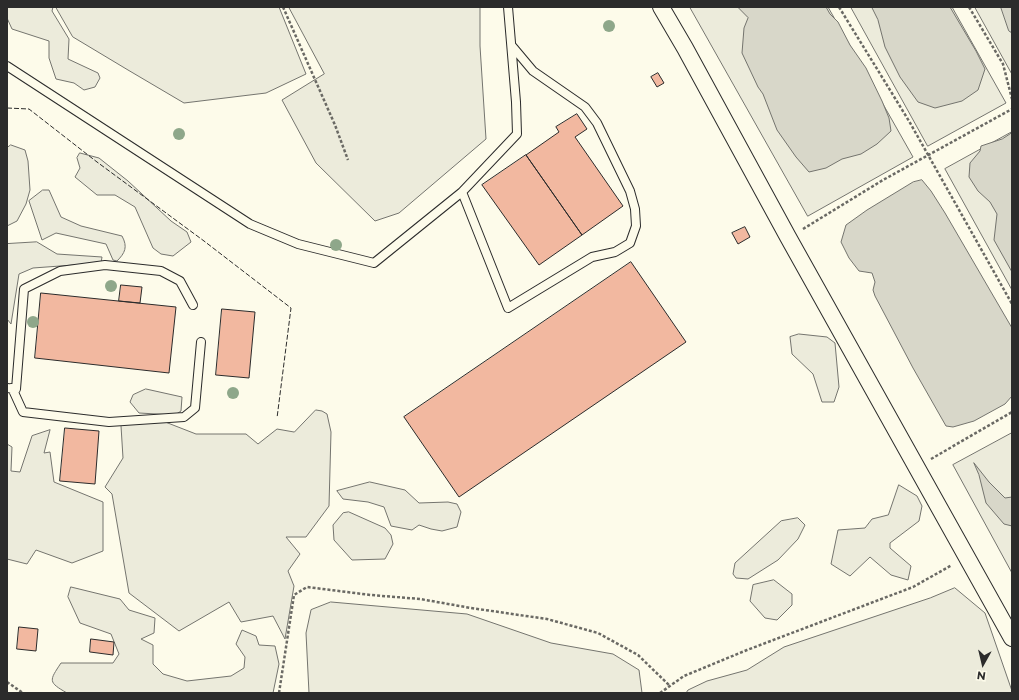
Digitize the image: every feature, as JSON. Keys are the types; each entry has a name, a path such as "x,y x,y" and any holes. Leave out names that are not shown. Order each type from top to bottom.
{"street":[{"path":"661,7 685,48 788,238 1012,638"}],"lane":[{"path":"7,66 250,224 298,244 374,263 462,192 517,134 516,102 508,7"},
{"path":"462,192 508,308 592,257 615,252 630,243 636,226 630,191 597,123 585,107 533,71 512,46"},
{"path":"10,388 16,389 24,289 60,270 105,265 161,271 180,281 193,305"},
{"path":"10,388 23,412 109,422 184,417 195,408 201,342"}],"path":[{"path":"283,7 335,125 348,160"},
{"path":"839,7 909,122 1012,304"},
{"path":"969,7 1003,64 1012,98"},
{"path":"788,238 883,180 1012,109"},
{"path":"917,467 1012,412"},
{"path":"660,693 684,676 747,650 913,587 967,557"},
{"path":"279,693 294,595 307,587 420,599 547,619 598,632 638,655 670,686"},
{"path":"7,682 23,693"}],"shaded area":[{"path":"7,7 53,7 52,11 69,39 68,59 98,73 100,78 95,87 84,90 74,83 56,79 49,58 49,41 12,29 7,18"},
{"path":"56,7 279,7 306,74 266,93 184,103 73,37"},
{"path":"289,7 480,7 480,46 486,139 399,213 375,221 316,163 282,100 324,74"},
{"path":"690,7 828,7 913,157 808,216"},
{"path":"738,7 826,7 830,14 838,22 850,45 866,68 889,118 891,131 877,144 861,154 842,159 826,168 809,172 796,157 777,130 763,94 758,87 742,53 744,28 748,18"},
{"path":"851,7 952,7 1006,103 928,146"},
{"path":"872,7 950,7 985,69 978,90 962,101 935,108 918,102 900,77 885,47 878,20"},
{"path":"975,7 1012,7 1012,74"},
{"path":"1001,7 1012,7 1012,33 1009,31"},
{"path":"1012,132 1012,290 945,169"},
{"path":"1012,133 1012,272 994,240 997,214 990,202 978,191 969,177 970,163 980,151 981,146 1002,139"},
{"path":"11,145 25,150 28,161 30,190 26,204 17,221 7,226 7,148"},
{"path":"80,153 99,158 128,181 171,221 187,232 191,242 173,256 161,254 153,248 135,207 115,195 97,195 75,177 80,168 77,158"},
{"path":"922,180 945,213 1012,328 1012,396 1005,404 974,421 953,427 946,426 875,296 873,290 875,282 872,273 859,271 849,258 841,242 846,225 867,210 913,182"},
{"path":"43,190 49,190 61,217 81,226 122,236 125,243 125,250 120,258 117,261 113,260 106,244 56,233 42,240 29,201"},
{"path":"37,242 57,254 102,257 101,263 33,268 19,274 11,324 7,319 7,244"},
{"path":"799,334 827,337 835,343 839,387 834,402 822,402 813,374 792,354 790,337"},
{"path":"146,389 182,397 181,411 175,415 139,413 130,402 133,395"},
{"path":"316,410 327,414 331,432 329,506 306,537 286,537 300,554 288,571 294,586 285,639 273,616 241,622 229,602 179,631 129,593 112,494 105,487 123,458 121,426 123,421 155,418 196,434 246,434 258,444 277,429 294,432"},
{"path":"50,430 44,453 50,452 54,482 103,502 103,551 72,563 36,550 27,564 7,559 7,444 12,447 11,471 20,472 32,436"},
{"path":"1012,433 1012,573 953,465"},
{"path":"974,463 989,482 1005,498 1012,497 1012,526 1004,524 986,503 979,475"},
{"path":"370,482 405,490 419,503 448,502 457,504 461,512 457,527 442,531 419,525 412,530 391,526 384,507 368,502 343,499 337,491"},
{"path":"899,485 917,496 922,506 919,521 890,543 890,548 911,566 908,580 891,575 870,557 850,576 831,564 838,530 865,528 872,519 888,515"},
{"path":"349,512 385,528 391,535 393,544 385,559 352,560 334,540 333,525 343,513"},
{"path":"798,518 805,525 798,539 778,560 748,579 736,578 733,574 735,563 781,521"},
{"path":"774,580 792,594 792,605 777,620 765,618 750,601 753,585"},
{"path":"71,587 120,599 129,610 155,618 154,633 141,639 153,645 153,664 163,674 187,681 231,676 244,668 245,657 236,644 242,630 256,636 259,645 275,646 279,664 273,693 67,693 56,686 52,681 54,674 61,663 113,663 119,654 111,634 80,623 68,597"},
{"path":"955,588 985,613 1012,693 686,693 688,690 707,681 747,670 784,647 930,598"},
{"path":"331,602 467,614 551,643 613,654 639,670 642,693 309,693 306,633 311,610"}],"building":[{"path":"658,73 664,83 657,87 651,77"},
{"path":"577,114 587,129 575,137 623,206 582,235 526,155 559,132 556,127"},
{"path":"526,155 582,235 539,265 482,185"},
{"path":"745,227 750,237 738,244 732,233"},
{"path":"631,262 686,342 459,497 404,417"},
{"path":"121,285 142,287 140,303 119,301"},
{"path":"41,293 176,307 169,373 35,358"},
{"path":"222,309 255,312 249,378 216,375"},
{"path":"65,428 99,431 95,484 60,481"},
{"path":"19,627 38,629 36,651 17,649"},
{"path":"91,639 114,642 113,655 90,652"}],"fence":[{"path":"7,108 29,109 291,308 277,418"}]}
